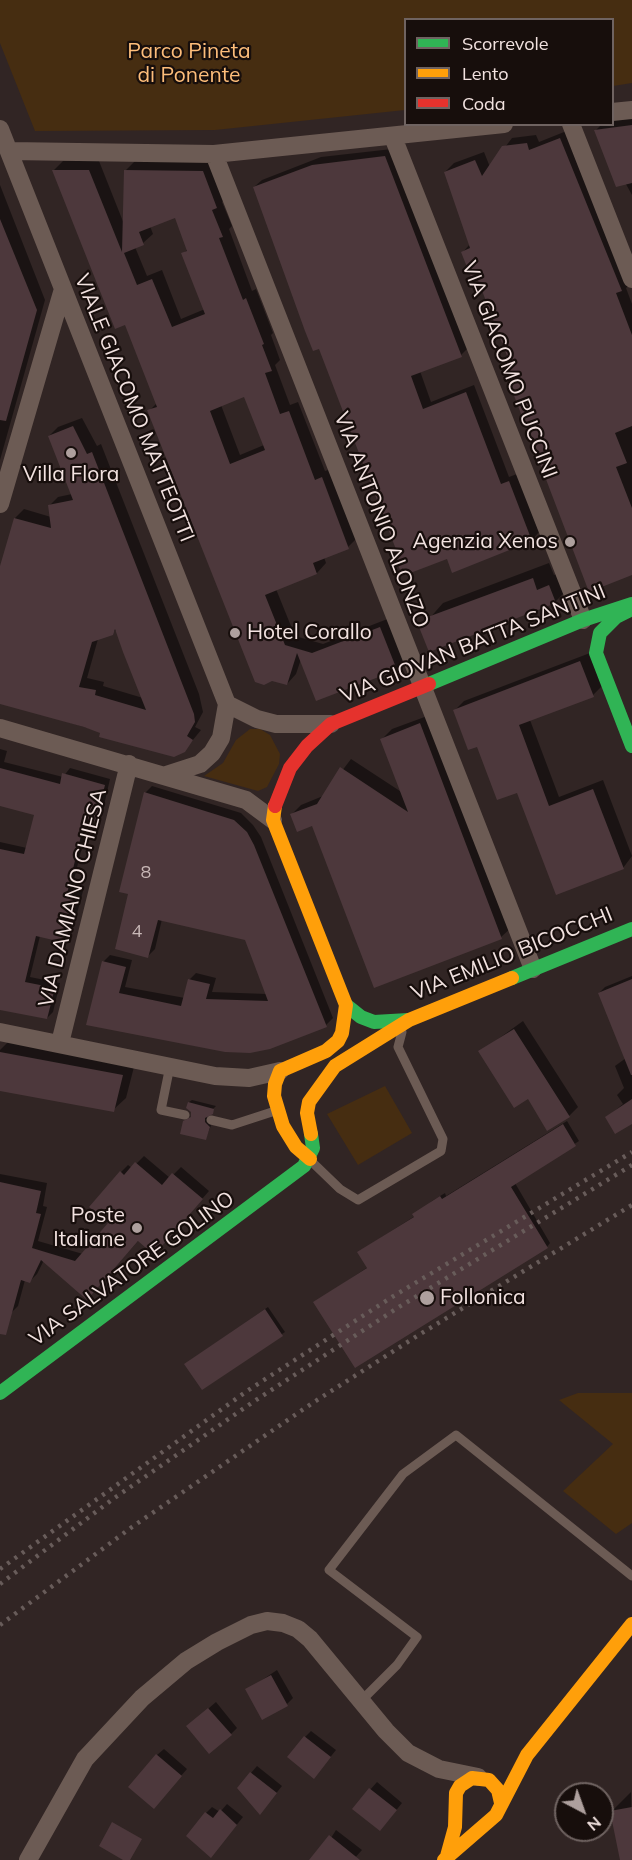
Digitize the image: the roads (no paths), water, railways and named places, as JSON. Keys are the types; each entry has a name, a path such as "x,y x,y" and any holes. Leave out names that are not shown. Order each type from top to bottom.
{"street":[{"path":"614,112 632,110"},
{"path":"10,151 214,154 486,126"},
{"path":"572,126 632,279"},
{"name":"VIALE GIACOMO MATTEOTTI","path":"0,129 227,704"},
{"name":"VIA GIACOMO PUCCINI","path":"393,136 583,620"},
{"name":"VIA ANTONIO ALONZO","path":"214,154 532,969"},
{"path":"0,504 63,289"},
{"name":"VIA GIOVAN BATTA SANTINI","path":"331,724 537,641 583,620 632,604"},
{"path":"632,609 608,624 592,649 632,746"},
{"path":"537,641 569,639"},
{"path":"166,775 200,764 212,753 221,738 227,704 257,719 276,724 331,724"},
{"path":"331,724 307,746 290,768 276,800 273,820 346,1005 360,1017 374,1022 409,1020"},
{"path":"0,728 246,800 273,820"},
{"name":"VIA DAMIANO CHIESA","path":"60,1043 129,764"},
{"name":"VIA EMILIO BICOCCHI","path":"409,1020 632,929"},
{"path":"0,1032 215,1076 243,1078 280,1071 326,1051 338,1041 342,1033 346,1005"},
{"path":"305,1087 409,1020"},
{"path":"280,1071 305,1087"},
{"path":"280,1071 274,1096 277,1110 296,1147 310,1159"},
{"path":"305,1087 307,1113 313,1141 310,1159"},
{"path":"288,1179 295,1161 296,1147"},
{"name":"VIA SALVATORE GOLINO","path":"0,1393 288,1179 310,1159"},
{"path":"28,1860 85,1759 126,1715 186,1661 251,1625 267,1621 283,1623 298,1629 333,1664 386,1731 408,1753 439,1769 481,1778 498,1790 501,1803"},
{"path":"446,1858 491,1819 527,1755 632,1624"},
{"path":"446,1858 456,1808 456,1793 460,1786 472,1778 481,1778 527,1755"},
{"path":"456,1808 471,1822 491,1819"}],"lane":[{"path":"310,1159 340,1189 358,1200 441,1151 443,1139 398,1047 399,1038 409,1020"},
{"path":"170,1066 161,1110 184,1115"},
{"path":"211,1120 232,1125 277,1110"},
{"path":"361,1701 397,1665 417,1637 329,1570 403,1474 456,1435 632,1576"}],"railway":[{"path":"0,1569 247,1391 392,1297 632,1152"},
{"path":"0,1584 113,1499 253,1402 399,1307 632,1165"},
{"path":"0,1625 132,1527 311,1404 417,1336 632,1205"}],"place":[{"name":"Villa Flora","path":"71,453"},
{"name":"Agenzia Xenos","path":"570,542"},
{"name":"Hotel Corallo","path":"235,633"},
{"name":"Poste Italiane","path":"137,1228"},
{"name":"Follonica","path":"427,1298"}],"park label":[{"name":"Parco Pineta di Ponente","path":"189,64"}]}
